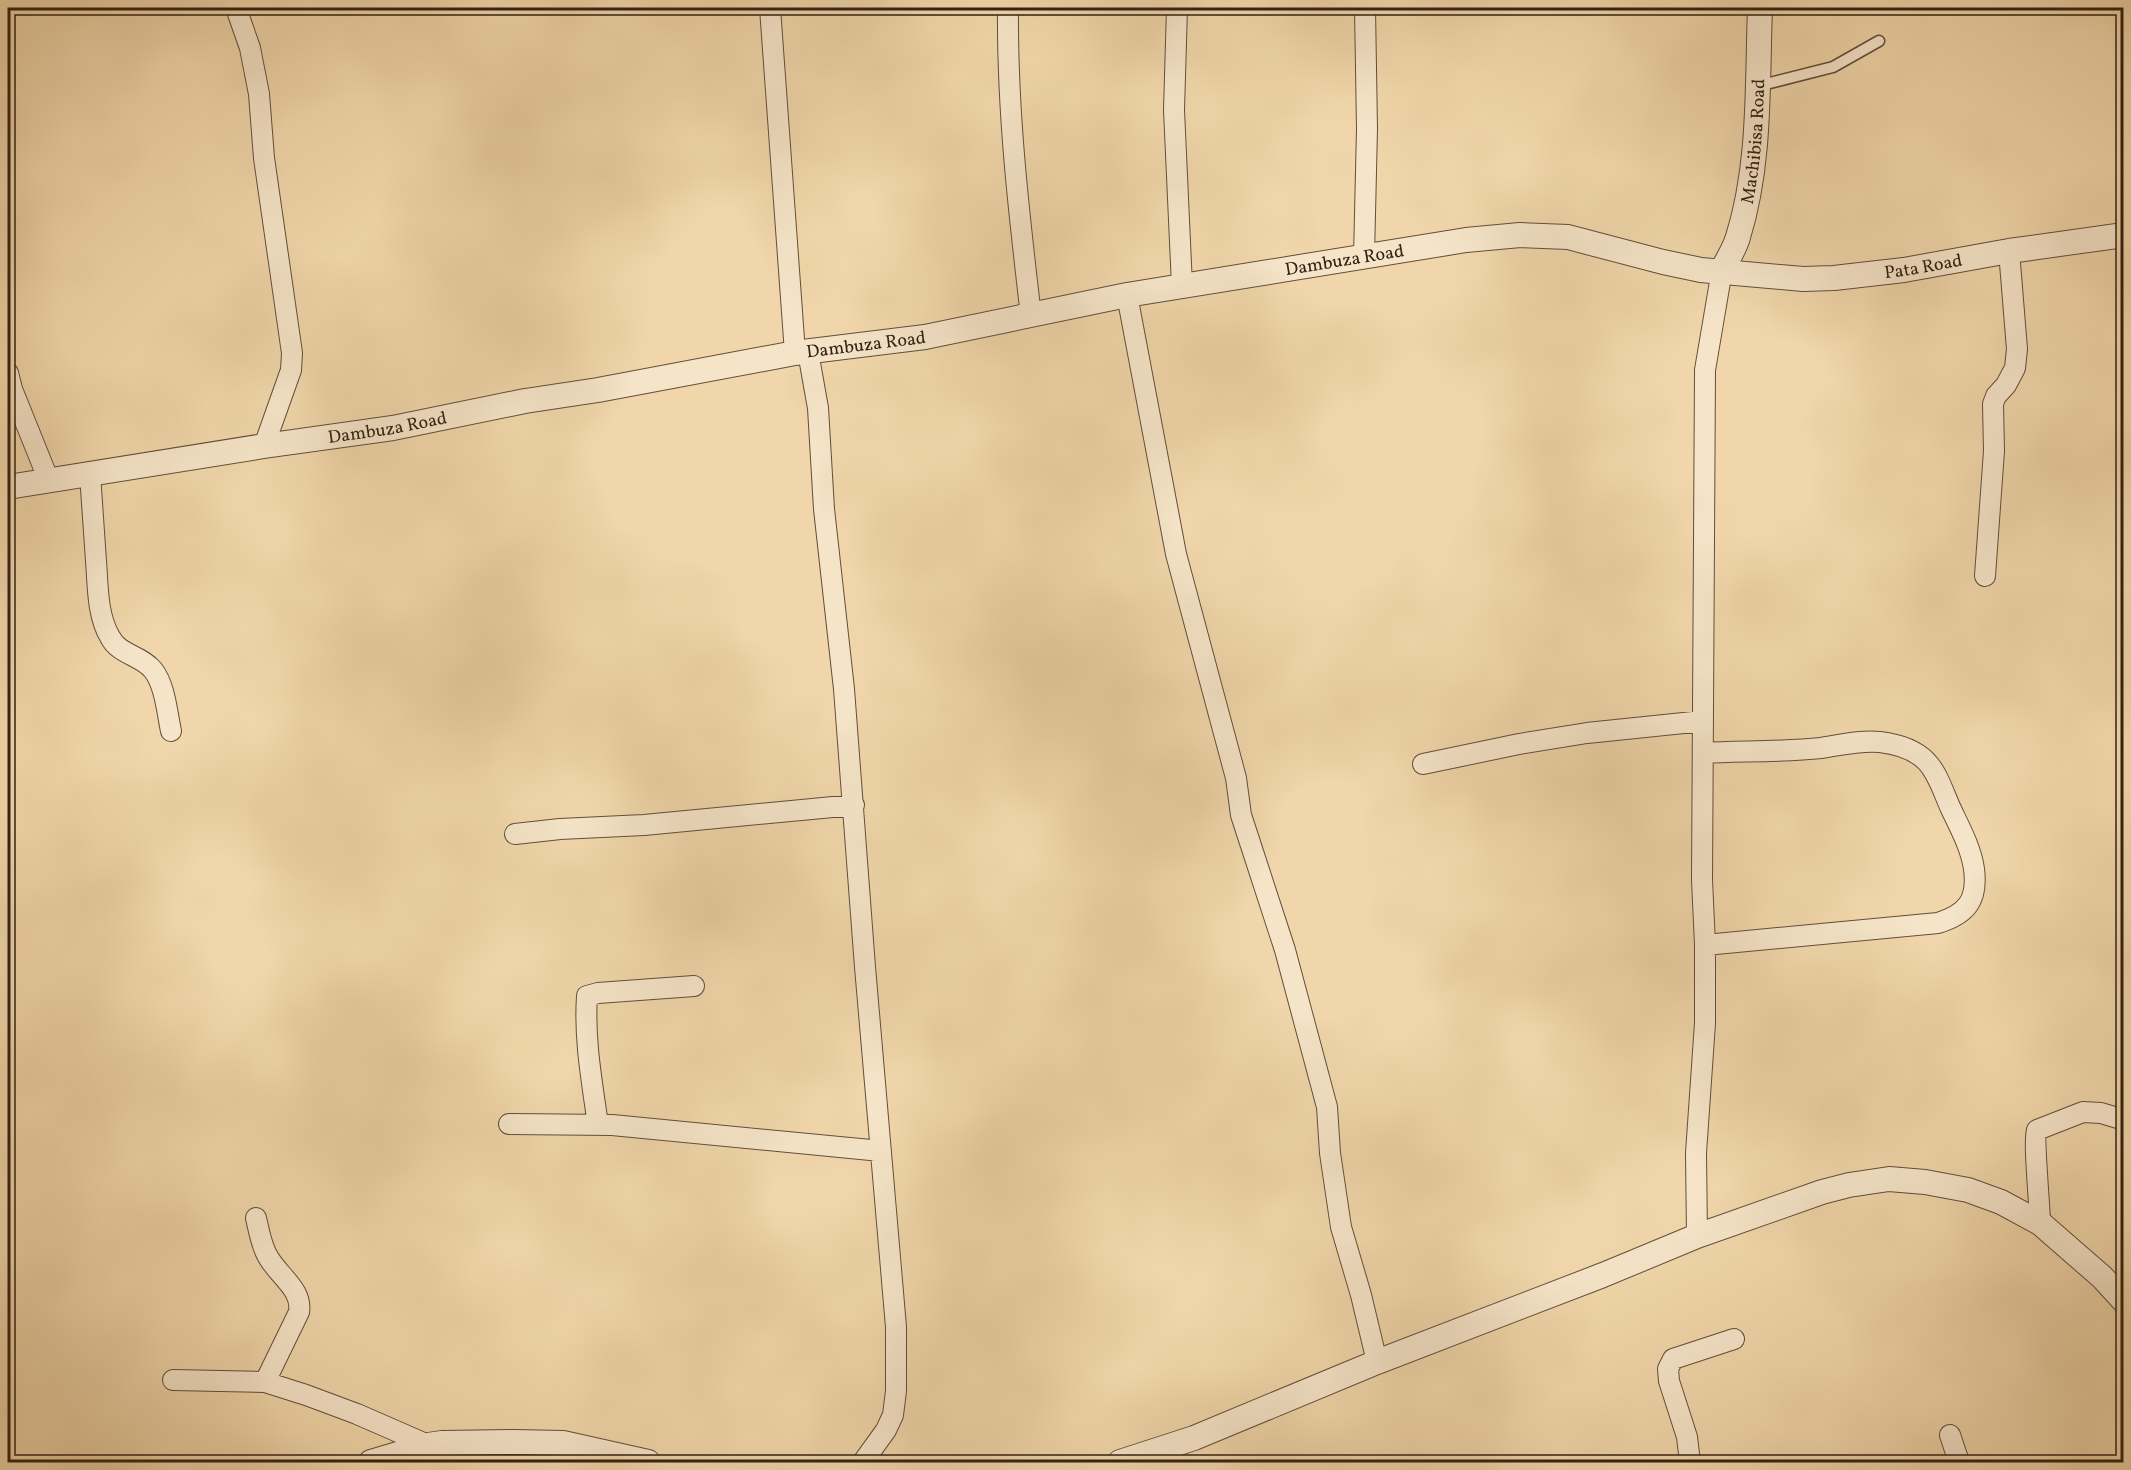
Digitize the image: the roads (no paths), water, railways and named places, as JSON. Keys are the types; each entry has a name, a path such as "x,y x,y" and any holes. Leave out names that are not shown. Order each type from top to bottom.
{"street":[{"path":"236,8 250,48 259,93 264,158 292,353 291,370 264,446"},
{"path":"771,8 801,353 818,408 824,509 844,689 896,1327 896,1391 890,1423 863,1462"},
{"path":"1008,8 1010,94 1021,233 1031,316"},
{"path":"1177,8 1174,110 1182,286"},
{"path":"1364,257 1367,129 1365,8"},
{"name":"Machibisa Road","path":"1722,270 1737,239 1750,190 1757,112 1760,8"},
{"name":"Dambuza Road","path":"8,487 393,428 525,401 801,353 925,337 1127,295 1466,240 1502,236 1550,235 1594,243 1701,270 1722,270"},
{"name":"Pata Road","path":"1722,270 1785,277 1834,278 1904,270 2009,251 2124,236"},
{"path":"1985,576 1994,451 1993,404 2015,368 2017,349 2009,251"},
{"path":"1697,1236 1696,1153 1703,1072 1705,945 1702,880 1705,370 1722,270"},
{"path":"1127,295 1180,572 1233,769 1241,815 1288,959 1327,1107 1341,1227 1361,1295 1377,1362"},
{"path":"8,373 12,389 49,481"},
{"path":"90,474 100,604 104,626 111,640 125,653 144,662 153,670 160,683 171,731"},
{"path":"1423,764 1519,744 1587,733 1703,721"},
{"path":"1703,753 1820,748 1859,742 1879,742 1912,751 1926,761 1934,772 1969,848 1974,869 1971,900 1964,911 1954,918 1938,923 1705,945"},
{"path":"515,834 644,825 854,805"},
{"path":"598,1125 590,1071 587,996 598,993 694,986"},
{"path":"2040,1223 2034,1137 2037,1130 2083,1112 2101,1113 2124,1120"},
{"path":"509,1124 598,1125 681,1131 826,1148 881,1151"},
{"path":"1120,1462 1194,1437 1697,1236 1822,1192 1849,1185 1889,1179 1925,1182 1968,1190 2001,1203 2040,1223 2102,1277 2124,1301"},
{"path":"256,1218 266,1254 298,1295 300,1303 299,1312 265,1382"},
{"path":"1690,1462 1687,1437 1668,1369 1673,1359 1734,1339"},
{"path":"173,1380 265,1382 347,1410 428,1444"},
{"path":"1950,1435 1959,1462"},
{"path":"371,1462 428,1444 513,1442 563,1443 645,1462"}],"lane":[{"path":"1758,86 1833,67 1879,41"}]}
